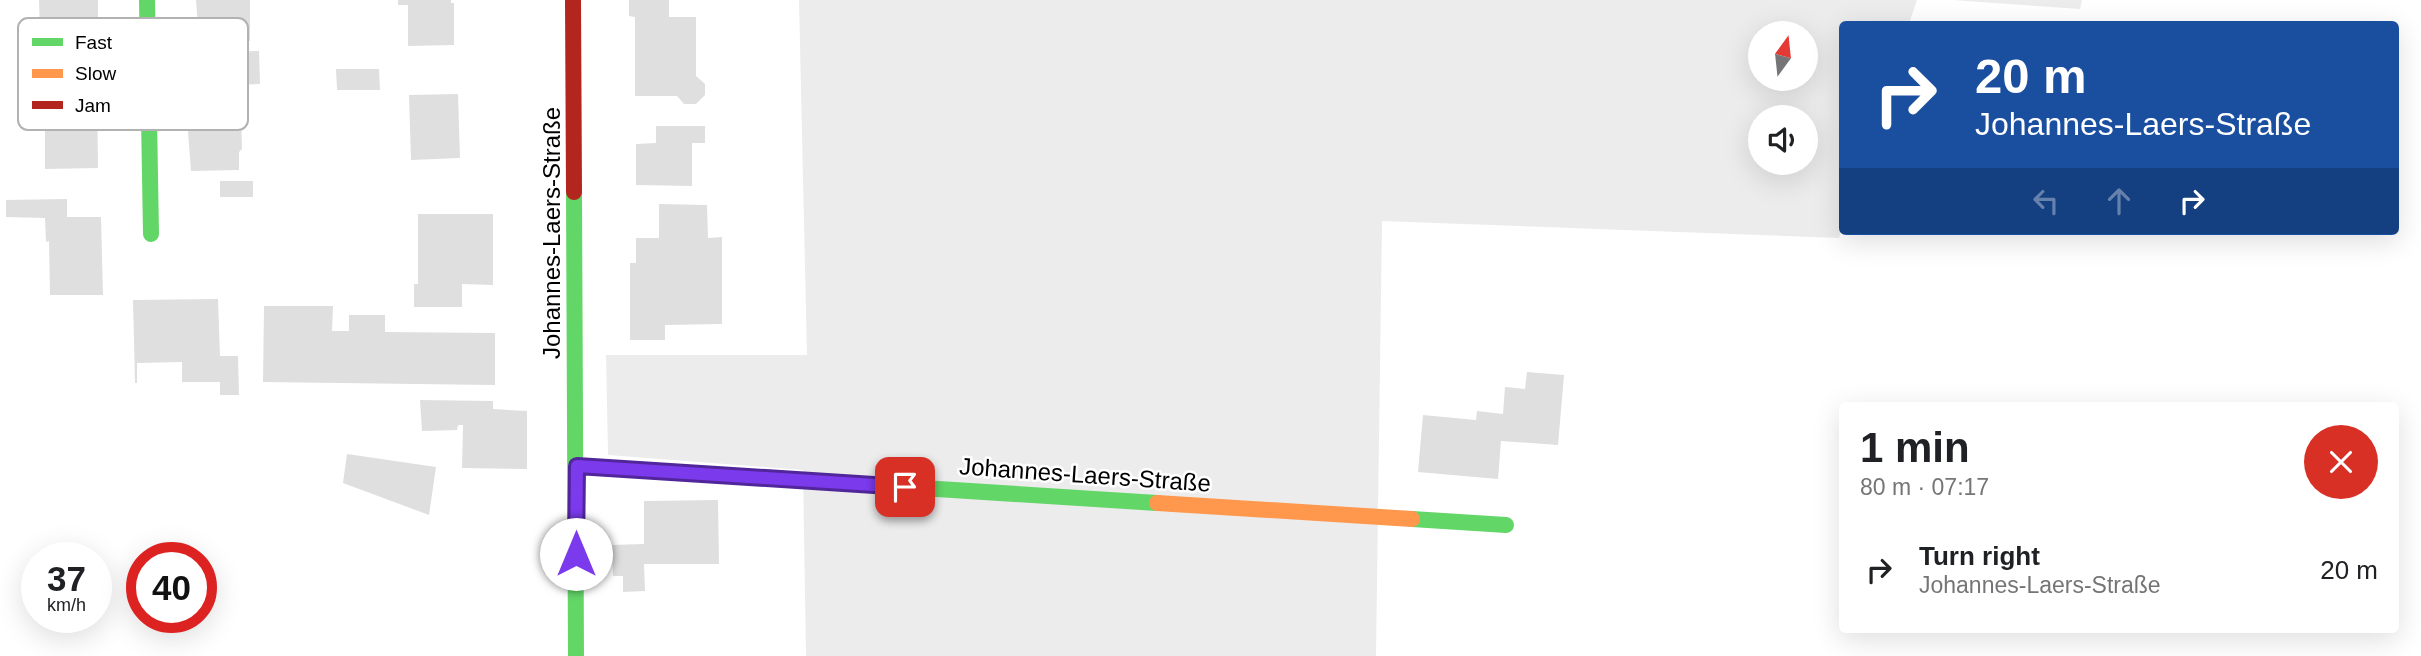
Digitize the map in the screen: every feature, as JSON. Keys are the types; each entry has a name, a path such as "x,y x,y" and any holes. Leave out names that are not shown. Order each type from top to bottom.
{"street":[{"path":"146,0 146,18"},
{"name":"Johannes-Laers-Straße","path":"573,0 576,656"},
{"path":"149,130 151,234"},
{"name":"Johannes-Laers-Straße","path":"577,466 1506,525"}],"shaded area":[{"path":"799,0 1917,0 1910,21 1839,21 1839,238 1382,221 1376,656 806,656 803,470 608,455 606,355 807,355"},
{"path":"1952,0 2082,0 2080,9"}],"building":[{"path":"39,0 98,0 98,18 40,18"},
{"path":"196,0 250,0 250,41 248,18 197,18"},
{"path":"398,0 451,0 451,3 454,3 454,45 408,46 408,5 398,5"},
{"path":"629,0 669,0 669,17 696,17 696,76 705,84 705,95 696,104 684,104 677,96 635,96 635,17 629,16"},
{"path":"248,51 259,51 260,84 248,84"},
{"path":"336,69 379,69 380,90 337,90"},
{"path":"458,94 460,158 411,160 409,95"},
{"path":"656,126 705,126 705,143 692,143 692,186 636,185 636,144 656,143"},
{"path":"45,130 98,130 98,168 45,169"},
{"path":"241,130 239,170 191,171 188,132"},
{"path":"220,181 253,181 253,197 220,197"},
{"path":"67,199 67,217 101,217 103,295 50,295 49,241 46,242 45,218 6,217 6,200"},
{"path":"659,204 707,205 708,238 722,237 722,324 665,325 665,340 630,340 630,263 636,263 636,238 659,238"},
{"path":"418,214 493,214 493,285 462,284 462,307 414,307 414,284 418,284"},
{"path":"218,299 220,356 238,356 239,395 220,395 220,382 182,382 182,362 137,363 135,383 133,300"},
{"path":"264,306 333,306 332,331 349,331 349,315 385,315 385,332 495,333 495,385 263,382"},
{"path":"1527,372 1564,375 1558,445 1501,441 1498,479 1418,472 1423,415 1476,420 1477,411 1503,414 1505,387 1525,389"},
{"path":"420,400 493,401 493,409 527,411 527,469 462,468 463,425 458,425 457,430 422,431"},
{"path":"347,454 436,467 429,515 343,483"},
{"path":"718,500 719,564 644,564 645,591 623,592 623,576 613,576 612,545 644,544 644,501"}],"traffic: fast":[{"path":"147,0 147,18"},
{"path":"149,130 151,234"},
{"path":"574,192 576,656"},
{"path":"577,466 1157,503"},
{"path":"1412,519 1506,525"}],"traffic: slow":[{"path":"1157,503 1412,519"}],"traffic: jam":[{"path":"573,0 574,192"}],"route":[{"path":"576,554 577,466 905,487"}]}
